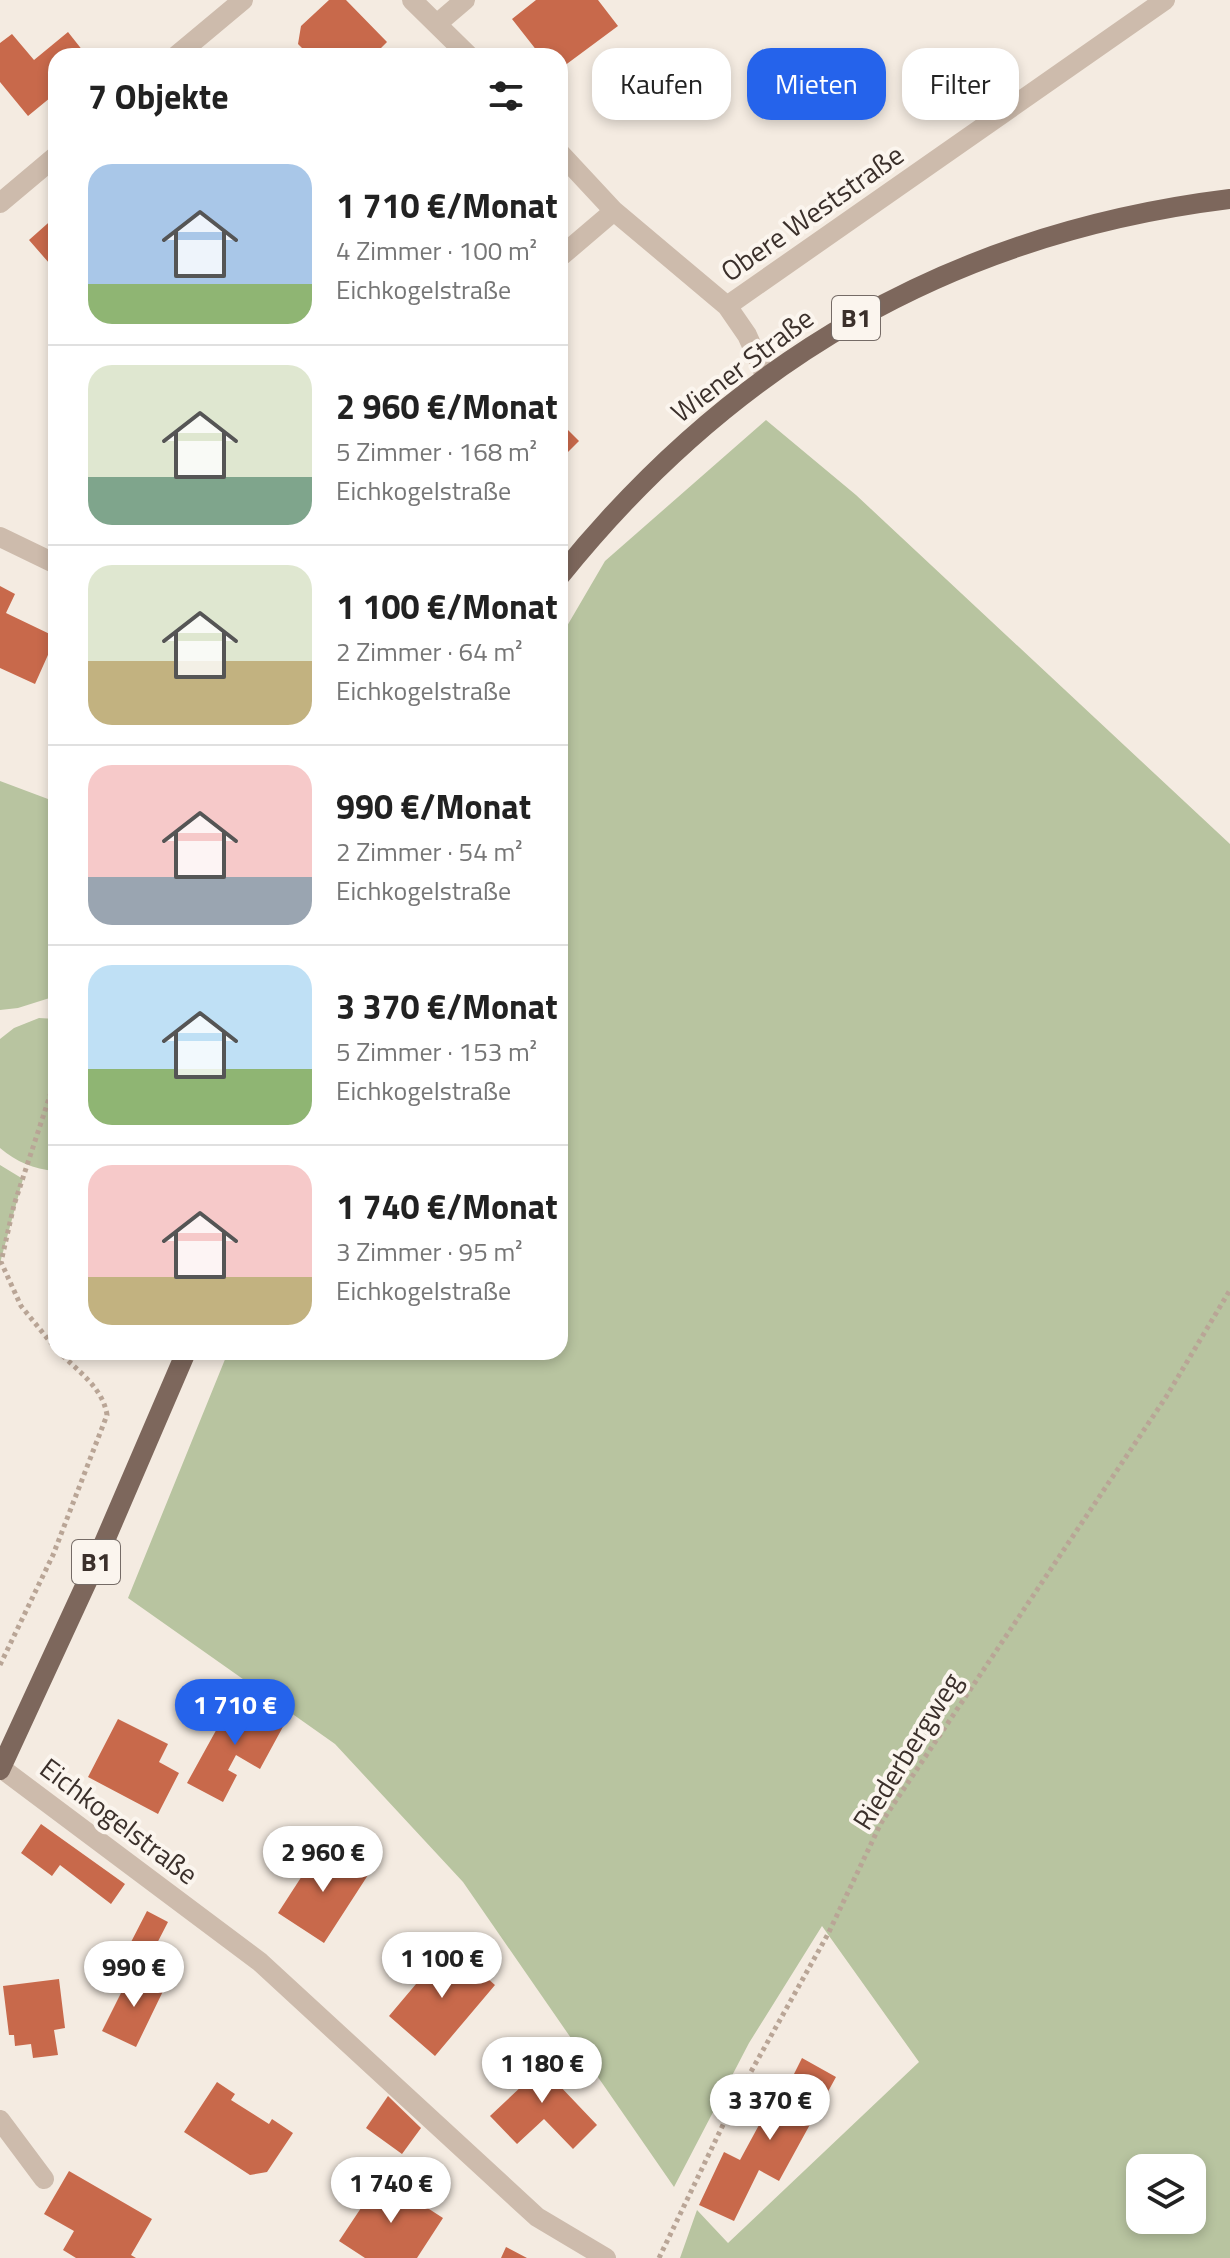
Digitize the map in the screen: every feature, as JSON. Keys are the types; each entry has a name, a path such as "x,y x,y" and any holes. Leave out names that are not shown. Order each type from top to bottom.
{"main road":[{"name":"Wiener Straße","path":"568,567 643,481 696,431 765,375 814,342 884,303 994,255 1125,216 1230,199"},
{"name":"B1","path":"0,1769 91,1573 183,1360"}],"street":[{"path":"186,48 243,0"},
{"path":"412,0 461,48"},
{"path":"438,23 465,0"},
{"name":"Obere Weststraße","path":"727,306 1165,0"},
{"path":"568,162 614,211 727,306 747,335 765,375"},
{"path":"0,203 48,163"},
{"path":"568,250 614,211"},
{"path":"0,537 48,560"},
{"name":"Eichkogelstraße","path":"0,1769 260,1962 537,2217 606,2258"},
{"path":"0,2120 44,2179"}],"path":[{"path":"48,1101 14,1205 0,1262 21,1306 48,1340"},
{"name":"Riederbergweg","path":"659,2258 734,2102 828,1934 881,1823 1166,1397 1230,1290"},
{"path":"0,1665 53,1555 107,1415 105,1401 96,1388 66,1360"}],"green space":[{"path":"766,420 856,495 1230,844 1230,2258 680,2258 697,2210 728,2243 919,2062 822,1926 749,2043 674,2187 463,1882 335,1744 128,1598 225,1360 568,1360 568,624 605,561"},
{"path":"0,781 48,799 48,999 0,1010"},
{"path":"39,1018 48,1019 48,1170 26,1164 0,1148 0,1039 14,1028"},
{"path":"0,1165 23,1179 0,1263"}],"building":[{"path":"329,0 346,0 387,42 381,48 302,48 298,44 301,26"},
{"path":"536,0 598,0 618,26 568,63 568,48 535,48 512,19"},
{"path":"68,32 81,48 49,48"},
{"path":"12,34 34,60 48,48 48,100 28,116 0,82 0,43"},
{"path":"48,223 48,262 29,240"},
{"path":"568,430 579,441 568,452"},
{"path":"0,586 15,594 6,613 48,633 48,655 35,684 0,668"},
{"path":"235,1696 285,1723 260,1769 236,1755 228,1770 237,1775 223,1802 187,1783"},
{"path":"118,1719 168,1744 159,1762 179,1773 158,1814 88,1777"},
{"path":"41,1824 125,1884 111,1904 60,1865 52,1876 21,1853"},
{"path":"322,1845 368,1875 324,1943 278,1913"},
{"path":"147,1911 168,1922 151,1955 130,1944"},
{"path":"449,1945 495,1985 435,2056 389,2016"},
{"path":"132,1971 165,1987 136,2047 102,2031"},
{"path":"59,1979 65,2028 54,2030 58,2055 33,2058 31,2044 15,2046 14,2035 9,2035 3,1986"},
{"path":"532,2049 561,2079 557,2083 597,2125 573,2149 544,2119 517,2144 490,2116 524,2084 510,2069"},
{"path":"802,2058 836,2077 779,2181 759,2170 734,2221 699,2205 724,2152 740,2160 771,2103 778,2106"},
{"path":"217,2082 235,2094 231,2100 269,2124 272,2119 293,2133 267,2172 250,2175 184,2132"},
{"path":"388,2096 421,2128 402,2154 366,2128"},
{"path":"69,2171 152,2219 131,2255 136,2258 76,2258 63,2250 74,2231 44,2214"},
{"path":"381,2178 443,2218 417,2258 365,2258 339,2241"},
{"path":"506,2247 527,2258 501,2258"}]}
